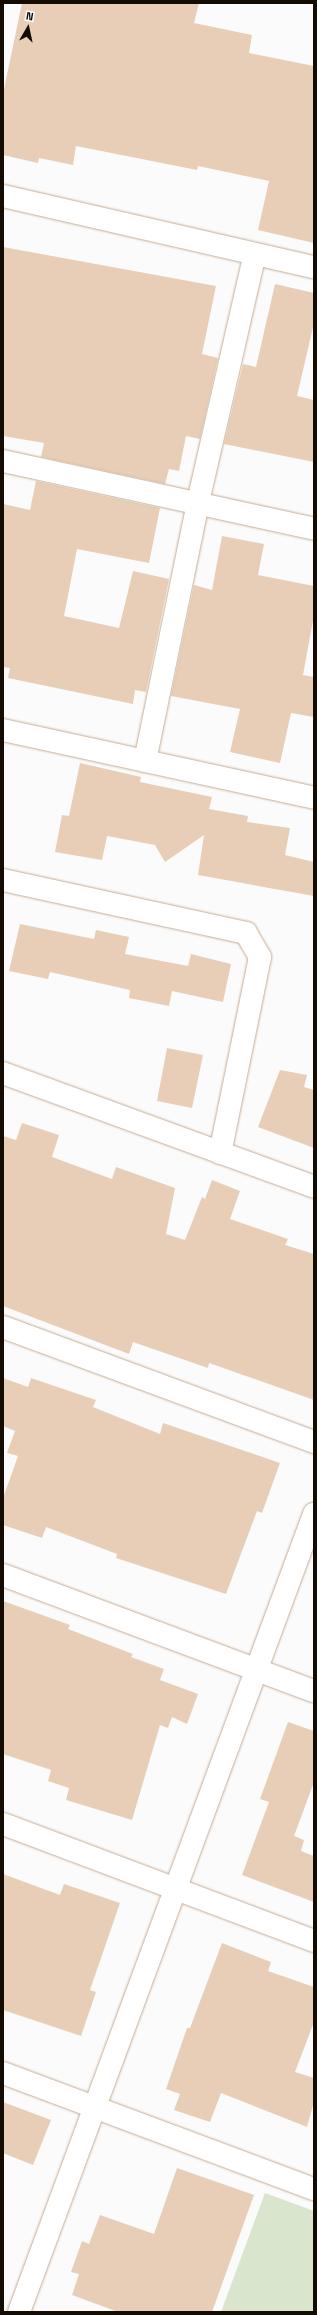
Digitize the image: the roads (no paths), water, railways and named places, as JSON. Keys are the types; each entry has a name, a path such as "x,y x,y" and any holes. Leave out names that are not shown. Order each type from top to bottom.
{"street":[{"path":"3,196 314,267"},
{"path":"145,762 198,502 255,254"},
{"path":"3,461 198,502 314,529"},
{"path":"3,730 314,798"},
{"path":"3,880 246,933 260,957 220,1154"},
{"path":"3,1073 220,1154 314,1187"},
{"path":"3,1326 314,1442"},
{"path":"19,2312 314,1514"},
{"path":"3,1576 314,1691"},
{"path":"3,1824 314,1941"},
{"path":"3,2073 314,2189"}]}
